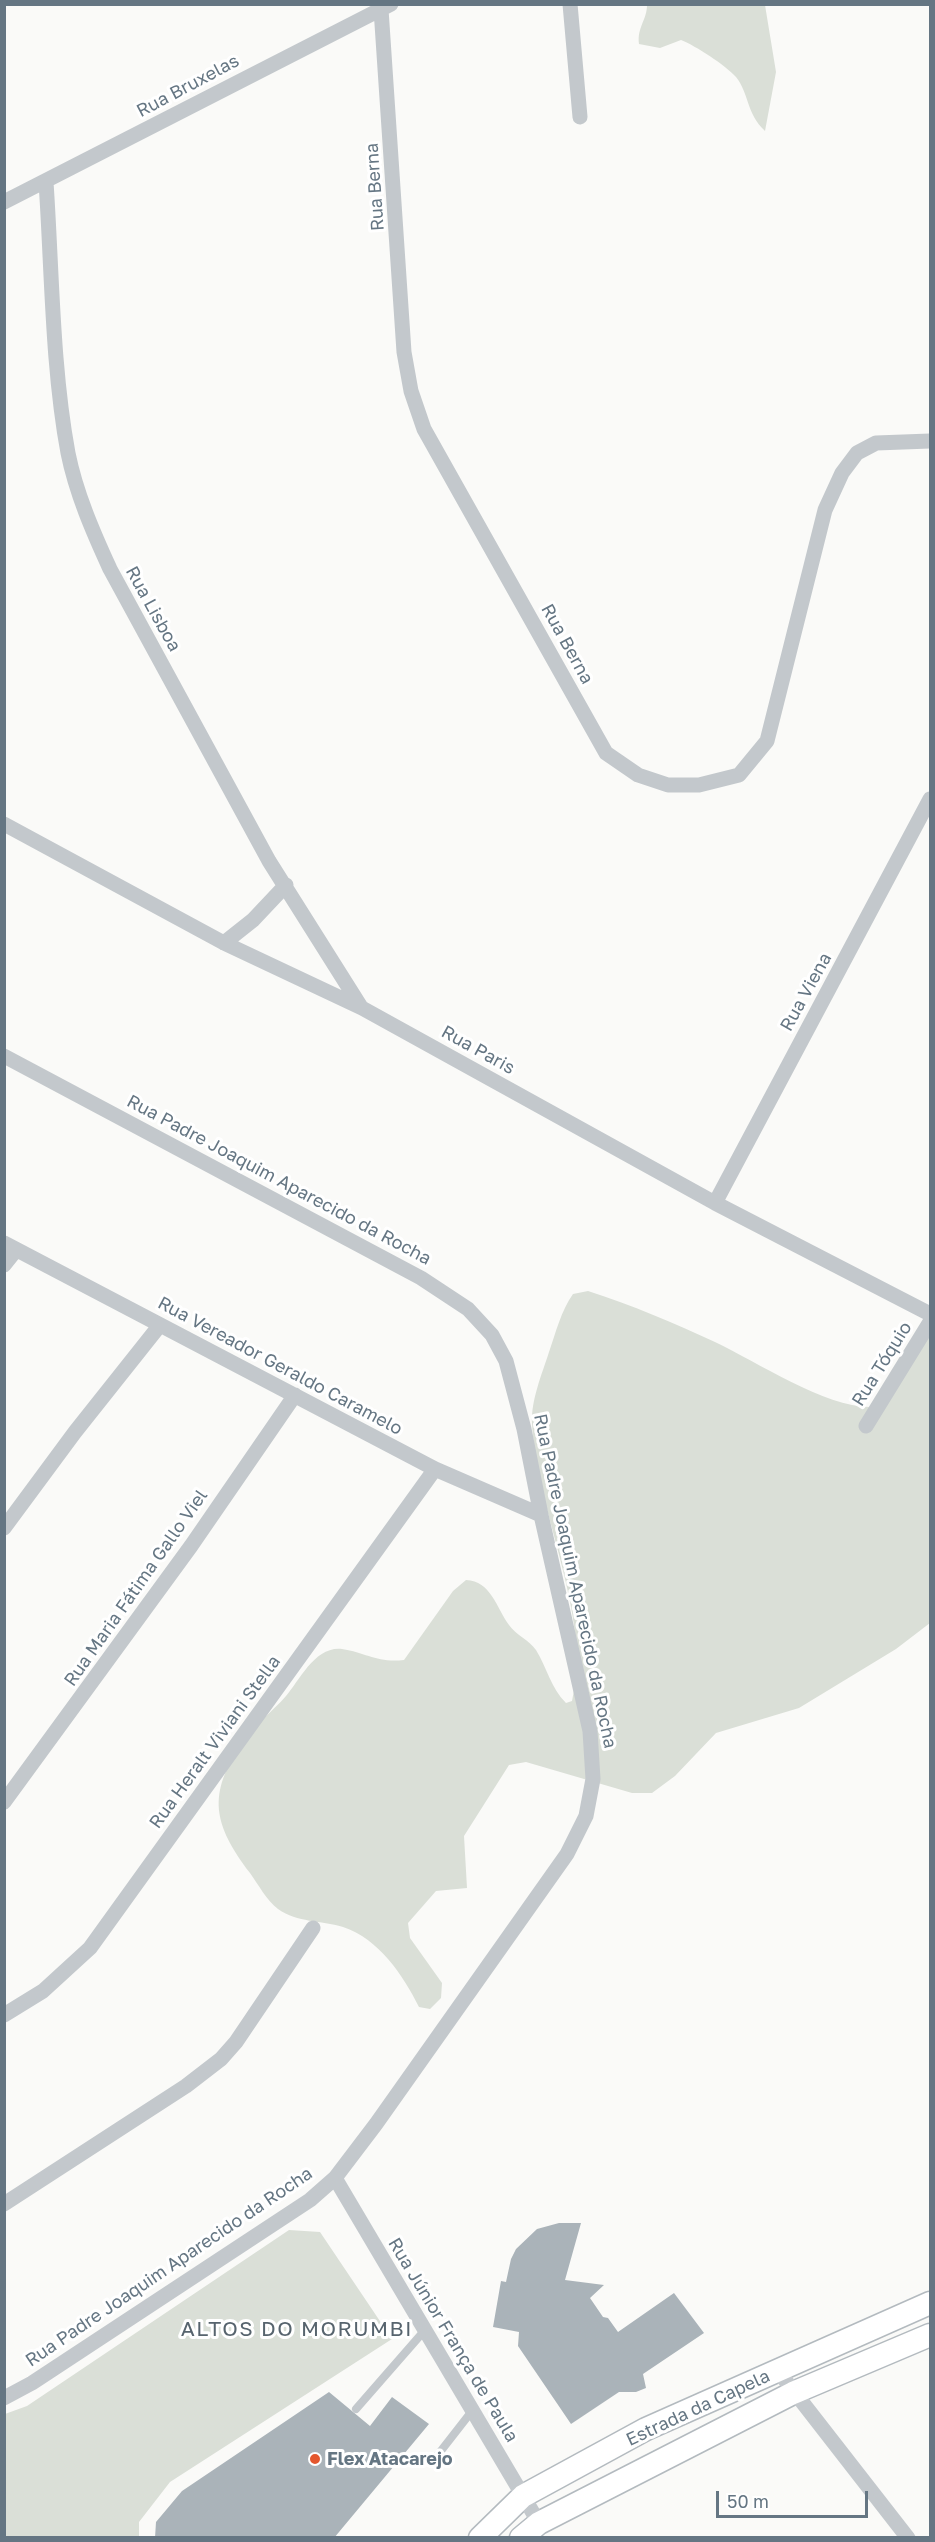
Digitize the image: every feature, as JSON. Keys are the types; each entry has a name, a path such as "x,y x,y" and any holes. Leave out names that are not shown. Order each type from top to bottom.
{"main road":[{"name":"Estrada da Capela","path":"480,2538 523,2496 646,2429 930,2302"},
{"name":"Estrada da Capela","path":"521,2538 539,2523 793,2393 930,2335"}],"street":[{"path":"570,4 580,117"},
{"name":"Rua Bruxelas","path":"4,202 386,7"},
{"name":"Rua Berna","path":"386,7 404,352 411,391 424,429 606,753 638,775 668,785 699,785 739,775 767,741 825,510 842,473 857,453 876,443 930,441"},
{"name":"Rua Lisboa","path":"46,182 60,392 68,454 80,494 110,569 269,861 362,1008"},
{"name":"Rua Viena","path":"715,1203 930,799"},
{"name":"Rua Paris","path":"4,824 224,942 362,1008 715,1203 930,1314"},
{"path":"224,942 253,920 286,885"},
{"name":"Rua Padre Joaquim Aparecido da Rocha","path":"4,1056 422,1278 468,1309 492,1335 507,1361 525,1429 541,1515 590,1731 593,1779 586,1816 567,1854 376,2124 335,2178 310,2200 32,2384 4,2398"},
{"path":"4,1265 10,1246"},
{"name":"Rua Vereador Geraldo Caramelo","path":"10,1246 435,1469 541,1515"},
{"name":"Rua Tóquio","path":"866,1426 930,1322"},
{"path":"4,1528 75,1432 160,1325"},
{"name":"Rua Maria Fátima Gallo Viel","path":"4,1802 191,1546 295,1395"},
{"name":"Rua Heralt Viviani Stella","path":"4,2015 43,1990 90,1948 435,1469"},
{"path":"4,2204 186,2086 221,2059 236,2042 313,1928"},
{"name":"Rua Júnior França de Paula","path":"335,2178 539,2523"},
{"path":"778,2371 908,2538"}],"lane":[{"path":"356,2409 425,2331"},
{"path":"433,2461 472,2411"}],"shaded area":[{"path":"647,5 765,5 776,72 765,131 754,117 736,77 710,56 681,40 660,48 639,44 639,33"},
{"path":"588,1291 621,1302 715,1342 812,1392 852,1405 870,1407 930,1329 930,1623 896,1649 799,1708 716,1733 675,1776 652,1793 632,1793 526,1762 509,1765 464,1836 467,1888 436,1891 408,1923 410,1938 442,1983 441,1998 430,2009 419,2007 397,1971 379,1949 368,1940 343,1927 293,1917 270,1902 228,1839 219,1809 219,1794 223,1778 242,1743 286,1696 316,1658 332,1650 342,1649 379,1659 404,1660 453,1591 466,1580 474,1581 487,1590 509,1625 536,1650 561,1697 566,1703 572,1701 576,1668 575,1634 570,1599 536,1457 532,1414 540,1378 565,1307 573,1294"},
{"path":"289,2230 320,2232 392,2339 170,2482 139,2522 139,2537 5,2537 5,2414 27,2406"}],"building":[{"path":"559,2223 581,2223 565,2280 604,2285 590,2298 603,2317 608,2318 618,2332 674,2293 704,2333 643,2374 646,2388 636,2392 619,2392 571,2424 518,2346 519,2332 493,2327 501,2281 506,2282 511,2259 516,2249 537,2229"},
{"name":"Flex Atacarejo","path":"329,2392 370,2426 392,2397 429,2424 334,2538 155,2538 156,2522 182,2491"}],"place":[{"name":"Flex Atacarejo","path":"315,2459"}],"district":[{"name":"ALTOS DO MORUMBI","path":"297,2329"}]}
